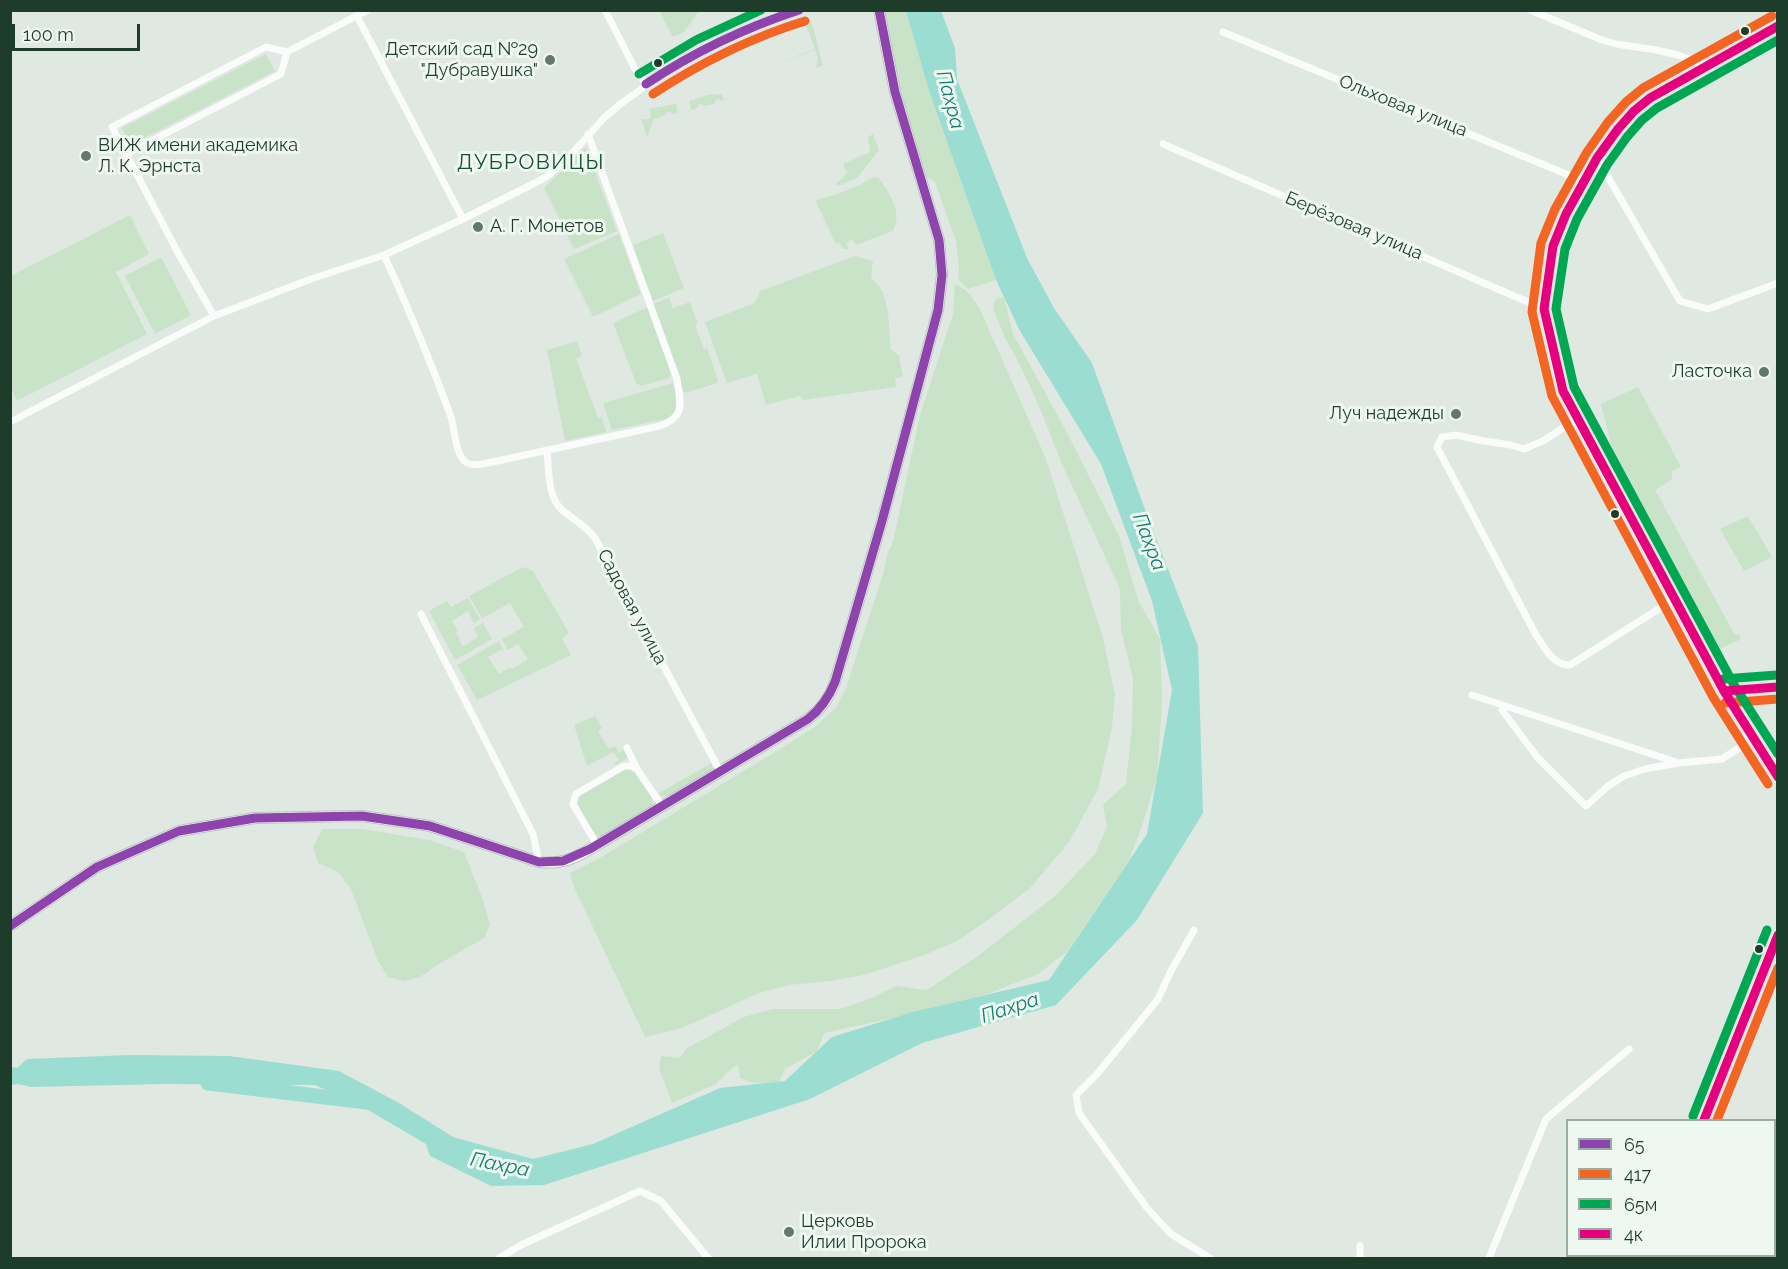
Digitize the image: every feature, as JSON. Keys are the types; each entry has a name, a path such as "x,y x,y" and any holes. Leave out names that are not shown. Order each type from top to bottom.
{"main road":[{"path":"10,926 97,867 179,831 255,818 362,816 430,826 539,862 564,862 597,845 823,707 830,697 835,682 882,521 938,310 942,275 939,240 895,92 879,10"}],"street":[{"path":"214,316 112,127 266,47 287,52 368,10"},
{"path":"605,10 635,69 646,84"},
{"path":"10,422 214,316 311,279 384,255 463,219 546,177 566,160 604,118 646,84 718,42 801,10"},
{"path":"1530,10 1602,40 1678,55 1705,66"},
{"path":"357,16 463,219"},
{"path":"1778,26 1650,98 1618,129 1597,158 1566,214 1553,246 1544,309 1563,391 1577,420 1724,691 1778,778"},
{"name":"Ольховая улица","path":"1223,32 1583,181"},
{"path":"126,154 281,74 287,52"},
{"path":"384,255 424,345 454,423 458,451 463,460 471,465 672,422 680,409 677,379 588,134"},
{"name":"Берёзовая улица","path":"1163,144 1544,309"},
{"path":"1597,158 1680,301 1708,309 1778,283"},
{"path":"1577,420 1543,441 1524,449 1456,435 1442,437 1437,447 1536,635 1557,662 1564,666 1570,665 1673,600"},
{"name":"Садовая улица","path":"547,450 556,503 595,538 720,771"},
{"path":"421,614 533,834 539,862"},
{"path":"1724,691 1778,687"},
{"path":"1472,695 1678,763"},
{"path":"1504,706 1502,710 1538,758 1586,806 1608,786 1624,776 1645,769 1678,763 1722,759 1739,748 1750,734"},
{"path":"627,748 637,769 662,806"},
{"path":"597,845 573,804 576,794 624,766 637,769"},
{"path":"1194,930 1158,999 1076,1095 1079,1113 1147,1208 1171,1234 1210,1258"},
{"path":"1704,1119 1778,934"},
{"path":"1489,1258 1546,1119 1629,1049"},
{"path":"499,1258 523,1244 640,1191 661,1201 708,1258"},
{"path":"1360,1246 1360,1258"}],"green space":[{"path":"659,11 699,11 684,32 673,37"},
{"path":"879,11 906,11 929,91 996,280 968,289 958,279 956,241 935,182 919,171"},
{"path":"808,20 812,23 823,66 816,68 818,58 815,50 761,69 815,49 806,25"},
{"path":"266,54 275,71 131,145 122,128"},
{"path":"722,94 724,101 717,99 714,104 705,106 699,104 697,108 691,110 689,101 708,95"},
{"path":"676,104 678,113 673,114 668,111 664,116 654,119 647,137 641,119 651,117 649,109"},
{"path":"873,134 879,150 857,178 838,186 836,184 847,173 843,164 870,152 868,137"},
{"path":"586,147 617,231 574,249 544,188"},
{"path":"874,177 879,178 894,203 897,217 893,231 856,245 853,239 846,243 849,249 843,249 840,243 836,244 816,202 854,188"},
{"path":"130,215 149,254 116,272 147,334 17,401 11,388 11,276"},
{"path":"663,233 684,288 653,301 633,245"},
{"path":"619,234 641,294 593,317 564,259"},
{"path":"855,256 873,261 871,277 883,292 888,312 891,350 899,355 903,377 895,378 896,387 802,400 800,396 766,405 757,374 727,383 705,322 755,303 760,291"},
{"path":"161,257 191,315 155,334 125,276"},
{"path":"955,284 966,290 979,307 1046,459 1103,638 1115,695 1112,728 1098,789 1069,842 1030,888 957,941 927,954 864,975 789,985 759,993 682,1028 645,1037 573,885 570,873 603,856 785,746 816,726 836,708 846,688 893,542 920,415 953,314"},
{"path":"1004,297 1013,334 1064,427 1119,536 1138,600 1160,639 1162,702 1157,777 1129,860 1068,951 1038,974 987,994 824,1033 817,1051 785,1069 779,1082 759,1083 740,1078 738,1065 716,1084 672,1103 659,1068 661,1056 680,1058 687,1048 744,1017 773,1009 840,1009 896,986 927,990 978,956 1055,896 1095,854 1107,827 1103,805 1126,784 1132,726 1133,679 1121,630 1120,589 1062,464 1039,406 993,309 994,302"},
{"path":"669,298 673,308 690,302 698,324 695,325 704,349 707,348 717,383 686,393 683,391 653,304"},
{"path":"648,307 671,373 669,378 641,386 636,383 613,323"},
{"path":"577,341 582,356 576,358 598,418 602,417 606,432 565,441 547,350"},
{"path":"673,383 676,406 670,418 612,430 603,403"},
{"path":"1638,387 1681,467 1672,471 1672,479 1655,490 1734,633 1741,639 1714,652 1618,473 1601,404"},
{"path":"1748,516 1772,557 1744,571 1720,529"},
{"path":"523,567 533,571 569,633 562,638 571,655 477,700 457,665 499,641 504,651 501,650 488,657 499,674 528,659 518,644 508,650 502,639 524,627 510,603 482,618 469,596"},
{"path":"468,598 480,619 474,623 468,611 452,621 462,645 478,637 474,628 483,623 492,639 455,660 429,611 447,601 451,607"},
{"path":"595,716 602,728 598,731 609,749 615,746 619,753 624,750 628,758 615,765 614,763 619,760 613,752 587,766 574,725"},
{"path":"712,763 712,770 669,796 661,796 659,793"},
{"path":"630,766 652,798 653,804 604,835 597,836 574,799 576,794"},
{"path":"322,829 362,829 429,840 464,852 490,925 484,938 420,977 404,981 388,977 378,961 351,889 338,872 318,863 313,847"}],"water":[{"path":"906,11 941,11 955,48 957,79 1027,258 1054,308 1092,363 1147,515 1198,646 1203,813 1137,920 1056,1005 922,1043 810,1099 544,1185 491,1186 430,1156 426,1144 363,1107 315,1085 165,1084 31,1087 11,1085 11,1067 17,1068 27,1059 130,1055 229,1056 339,1071 399,1103 453,1137 533,1159 593,1144 720,1088 785,1081 832,1037 913,1012 1049,980 1147,834 1172,690 1152,601 1101,464 1020,331 996,280 929,91"}],"waterway":[{"name":"Пахра","path":"208,1083 366,1102"}],"transit line":[{"name":"65м","path":"639,74 696,40 761,10"},
{"name":"65","path":"646,84 682,61 720,42 799,10"},
{"name":"65","path":"10,926 97,867 179,831 255,818 362,816 430,826 539,862 563,861 590,849 808,719 817,711 835,682 882,521 938,310 942,275 939,240 895,92 879,10"},
{"name":"417","path":"1768,784 1713,697 1552,396 1532,312 1541,243 1555,209 1587,152 1608,122 1626,102 1643,88 1772,16"},
{"name":"417","path":"653,94 726,52 805,21"},
{"name":"4к","path":"1778,26 1650,98 1618,129 1597,158 1566,214 1553,246 1544,309 1563,391 1724,691 1778,777"},
{"name":"65м","path":"1778,40 1657,108 1627,137 1607,165 1577,219 1565,249 1556,309 1574,387 1734,685 1778,754"},
{"name":"65м","path":"1723,679 1777,675"},
{"name":"4к","path":"1724,691 1778,687"},
{"name":"417","path":"1725,703 1778,699"},
{"name":"65м","path":"1693,1116 1767,930"},
{"name":"4к","path":"1704,1119 1778,935"},
{"name":"417","path":"1717,1119 1778,968"}],"place":[{"name":"Детский сад №29 \"Дубравушка\"","path":"550,60"},
{"name":"ВИЖ имени академика Л. К. Эрнста","path":"86,156"},
{"name":"А. Г. Монетов","path":"478,227"},
{"name":"Ласточка","path":"1764,372"},
{"name":"Луч надежды","path":"1456,414"},
{"name":"Церковь Илии Пророка","path":"789,1232"}],"district":[{"name":"ДУБРОВИЦЫ","path":"531,163"}]}
